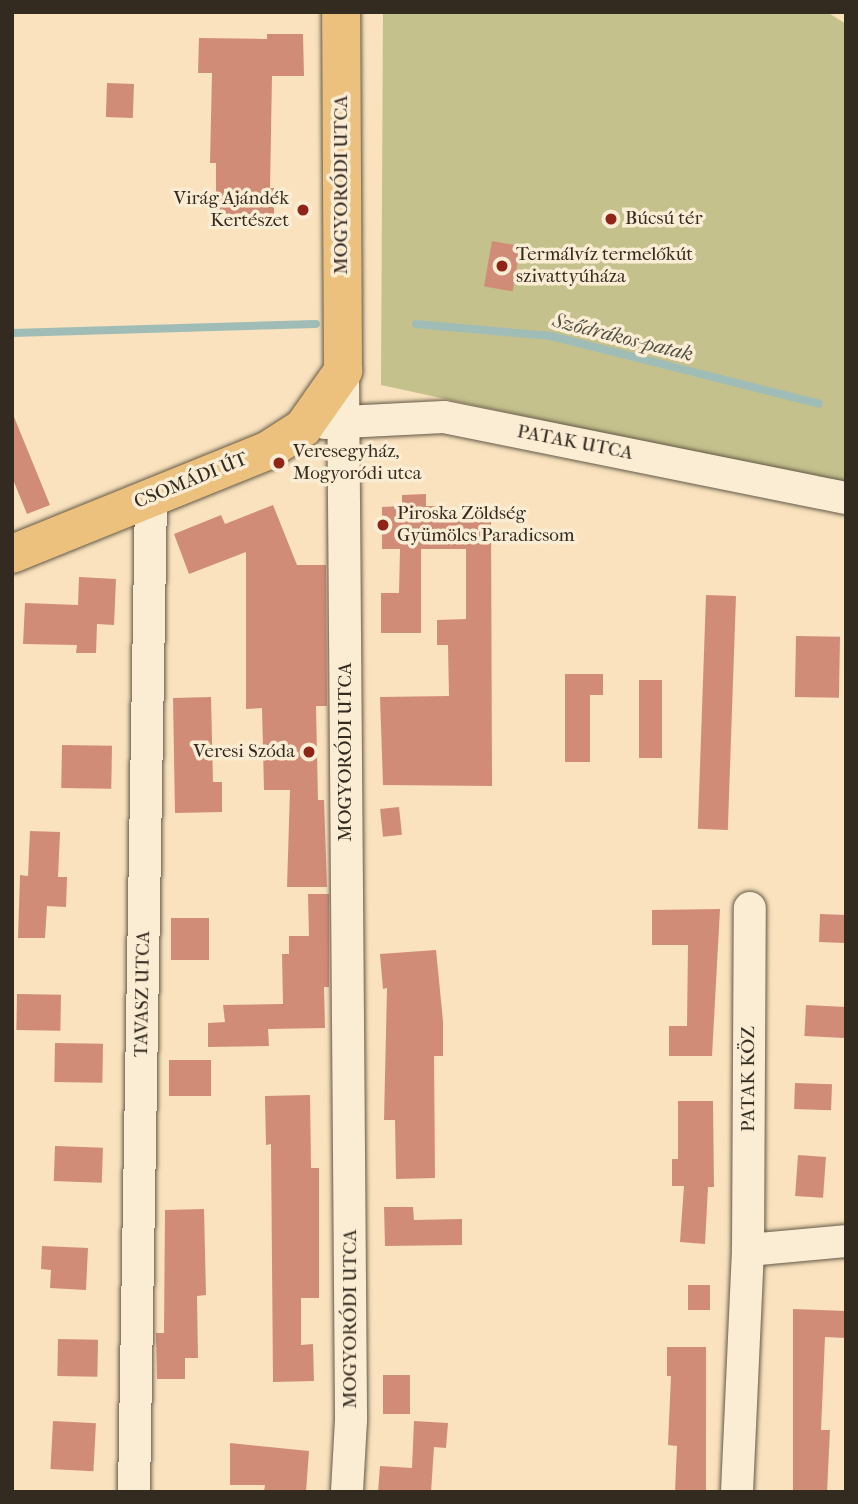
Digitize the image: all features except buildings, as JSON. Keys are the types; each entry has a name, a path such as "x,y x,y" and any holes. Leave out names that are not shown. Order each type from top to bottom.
{"main road":[{"name":"MOGYORÓDI UTCA","path":"341,12 343,371"},
{"name":"CSOMÁDI ÚT","path":"12,554 267,451 303,428 343,371"}],"street":[{"name":"MOGYORÓDI UTCA","path":"343,371 351,1406 347,1492"},
{"name":"PATAK UTCA","path":"303,428 344,419 444,417 846,498"},
{"name":"TAVASZ UTCA","path":"134,1492 151,496"},
{"name":"PATAK KÖZ","path":"737,1492 748,1250 750,908"},
{"path":"748,1250 846,1241"}],"shaded area":[{"name":"Búcsú tér","path":"383,12 827,12 846,24 846,486 381,385"}],"waterway":[{"name":"Sződrákos-patak","path":"12,333 316,324"},
{"name":"Sződrákos-patak","path":"416,324 551,336 819,404"}],"place":[{"name":"Virág Ajándék Kertészet","path":"303,210"},
{"name":"Búcsú tér","path":"611,219"},
{"name":"Termálvíz termelőkút szivattyúháza","path":"502,266"},
{"name":"Veresegyház, Mogyoródi utca","path":"279,463"},
{"name":"Piroska Zöldség Gyümölcs Paradicsom","path":"383,525"},
{"name":"Veresi Szóda","path":"309,752"}]}
